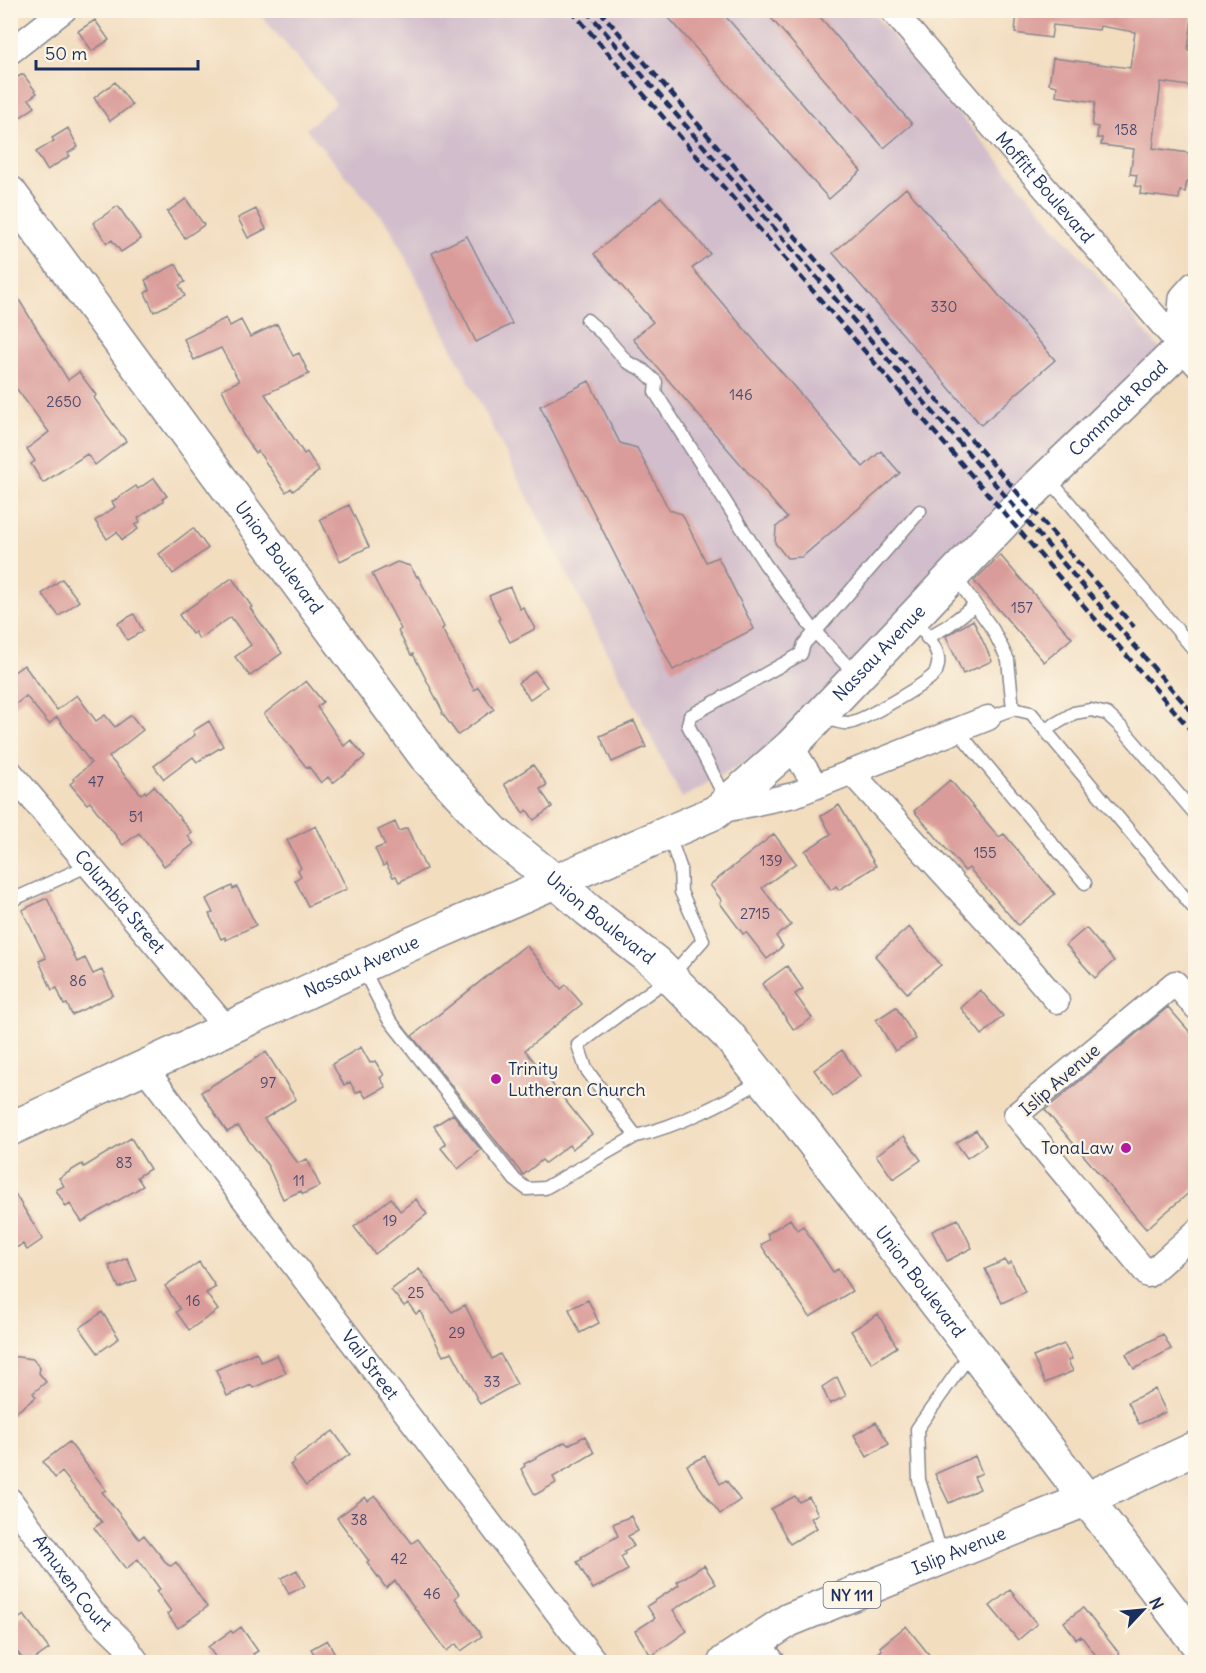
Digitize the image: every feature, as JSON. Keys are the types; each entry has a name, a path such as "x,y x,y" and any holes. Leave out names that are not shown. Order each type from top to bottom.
{"main road":[{"name":"Union Boulevard","path":"10,193 425,756 495,833 656,963 728,1035 1196,1642"},
{"name":"Commack Road","path":"1042,482 1191,354 1186,299 1196,288"},
{"name":"Nassau Avenue","path":"10,1129 362,967 722,807 791,746 858,677 920,628 954,575 1042,482"},
{"name":"Islip Avenue","path":"725,1662 764,1652 789,1620 1087,1499 1196,1448"}],"street":[{"path":"10,52 64,10"},
{"name":"Moffitt Boulevard","path":"899,13 1191,354"},
{"name":"Nassau Avenue","path":"722,807 794,795 988,718"},
{"path":"791,746 816,786"},
{"name":"Columbia Street","path":"10,772 228,1030"},
{"path":"851,772 1057,1001"},
{"name":"Islip Avenue","path":"1196,1007 1175,982 1016,1115 1148,1275 1196,1232"},
{"name":"Vail Street","path":"144,1066 595,1662"},
{"name":"Amuxen Court","path":"10,1500 93,1612 123,1641 137,1662"}],"lane":[{"path":"587,320 604,335 627,362 643,370 656,382 655,392 759,555 815,633 858,677"},
{"path":"1042,482 1196,652"},
{"path":"722,807 688,725 690,716 801,654 804,644 920,511"},
{"path":"954,575 993,630 1008,660 1013,709"},
{"path":"822,715 840,723 852,722 873,713 927,680 936,671 939,657 920,628 975,605"},
{"path":"988,718 1013,709 1031,712 1196,911"},
{"path":"1045,730 1074,713 1091,710 1107,714 1123,729 1196,815"},
{"path":"957,730 1085,883"},
{"path":"636,1136 586,1069 578,1045 670,978 703,940 681,892 680,867 668,832"},
{"path":"10,901 89,865"},
{"path":"362,967 388,1018 515,1180 526,1189 544,1188 636,1136 717,1106 764,1080"},
{"path":"942,1558 920,1480 917,1429 973,1350"}],"shaded area":[{"path":"257,11 871,11 1160,349 768,749 682,798 390,227 306,129 336,103"}],"building":[{"path":"662,10 720,10 861,171 829,199"},
{"path":"764,10 814,10 912,124 884,148"},
{"path":"1017,10 1193,10 1188,50 1196,51 1196,87 1161,82 1153,148 1196,154 1194,182 1187,181 1185,192 1180,191 1179,199 1140,194 1141,187 1135,186 1137,175 1130,174 1134,149 1101,145 1102,138 1097,138 1098,127 1092,126 1095,102 1056,96 1057,86 1049,84 1053,58 1130,68 1135,32 1100,26 1099,30 1053,25 1051,38 1015,33"},
{"path":"95,20 109,40 92,51 78,31"},
{"path":"10,70 16,78 23,74 37,93 29,99 35,107 10,124"},
{"path":"115,82 132,105 110,121 94,98"},
{"path":"68,128 78,147 68,153 70,156 47,170 36,152 54,141 52,138"},
{"path":"906,188 1055,360 981,425 833,253"},
{"path":"661,197 710,254 692,268 863,467 881,451 900,473 802,557 787,558 775,543 776,527 787,518 633,339 653,322 594,254"},
{"path":"186,199 204,225 185,238 167,212"},
{"path":"118,206 141,239 121,252 112,240 107,243 93,223"},
{"path":"256,209 266,229 248,238 238,218"},
{"path":"467,236 512,324 476,342 432,253"},
{"path":"176,264 185,282 179,285 185,296 154,312 145,293 150,290 145,280"},
{"path":"10,285 68,380 79,372 96,395 94,398 126,441 95,465 87,454 43,483 31,464 35,461 27,449 49,432 10,380"},
{"path":"226,318 230,326 241,320 250,337 277,324 293,356 299,353 309,374 265,394 304,454 307,452 319,471 293,491 291,488 286,492 258,451 255,453 243,435 222,389 239,381 221,348 194,360 184,339"},
{"path":"589,381 620,443 637,448 669,510 682,514 706,562 718,557 754,629 673,670 540,406"},
{"path":"154,478 167,496 138,518 140,522 135,525 138,529 122,540 117,532 107,539 95,521 115,507 112,502 136,486 138,489"},
{"path":"349,505 369,547 340,561 320,519"},
{"path":"193,528 208,548 173,574 159,554"},
{"path":"1000,555 1072,638 1044,662 974,581"},
{"path":"397,562 410,566 418,576 444,627 442,629 474,690 478,687 494,709 458,735 442,713 413,654 411,655 398,631 401,629 372,574"},
{"path":"232,578 282,653 250,676 235,657 251,645 231,617 199,639 195,632 192,634 179,615"},
{"path":"62,579 79,601 59,616 42,594"},
{"path":"510,587 520,609 523,607 535,629 510,642 489,596"},
{"path":"134,614 143,631 127,640 118,623"},
{"path":"973,620 992,661 963,674 946,636"},
{"path":"24,665 57,710 77,695 96,721 105,715 115,727 131,715 143,730 109,757 141,794 154,786 192,833 188,836 194,844 164,866 139,833 123,845 90,802 87,804 70,784 91,763 57,717 49,724 26,696 10,709 10,675"},
{"path":"535,671 547,687 530,699 518,683"},
{"path":"306,681 323,702 317,707 344,746 351,740 365,757 333,783 328,777 321,783 264,714"},
{"path":"209,721 223,746 197,762 193,757 164,779 154,766 195,735 193,731"},
{"path":"634,721 646,747 612,762 600,736"},
{"path":"533,765 547,785 540,789 552,807 534,820 527,810 523,813 504,784"},
{"path":"950,780 999,837 1004,834 1055,894 1018,925 969,868 965,871 914,811"},
{"path":"839,805 876,866 839,890 836,886 831,890 805,851 831,834 821,816"},
{"path":"395,822 399,831 407,828 426,869 399,882 396,876 393,877 386,864 383,866 375,849 385,845 378,830"},
{"path":"316,826 347,889 308,906 295,880 301,876 298,870 301,868 287,840"},
{"path":"774,834 796,863 762,888 791,925 776,936 783,946 767,959 746,932 743,934 710,885"},
{"path":"232,886 233,889 237,887 256,925 226,940 225,937 221,939 209,914 213,913 206,899"},
{"path":"47,898 77,962 85,958 93,974 102,970 113,995 72,1015 67,1004 64,1005 57,988 52,990 39,961 46,958 22,910"},
{"path":"909,927 941,965 907,993 875,956"},
{"path":"1086,928 1114,961 1095,978 1066,945"},
{"name":"Trinity Lutheran Church","path":"526,945 561,989 566,985 582,1004 525,1050 592,1134 572,1149 569,1145 545,1163 542,1160 523,1175 412,1036"},
{"path":"787,966 803,989 795,994 812,1018 794,1030 762,984"},
{"path":"980,990 1003,1016 982,1035 961,1008"},
{"path":"896,1007 916,1039 895,1051 876,1020"},
{"path":"1168,1007 1196,1039 1196,1187 1146,1229 1045,1110"},
{"path":"361,1047 370,1063 375,1061 384,1075 380,1078 386,1087 366,1098 361,1090 356,1093 350,1082 344,1085 332,1064"},
{"path":"842,1050 860,1076 833,1096 814,1070"},
{"path":"266,1052 296,1099 264,1119 298,1163 307,1159 320,1186 303,1194 301,1191 283,1199 268,1166 238,1126 227,1132 201,1092"},
{"path":"453,1114 481,1150 458,1169 441,1148 446,1144 434,1126"},
{"path":"976,1130 986,1145 967,1158 956,1143"},
{"path":"904,1136 921,1160 893,1179 876,1155"},
{"path":"131,1138 150,1169 137,1177 143,1186 82,1222 70,1204 66,1207 56,1190 64,1186 59,1178 82,1164 84,1167"},
{"path":"10,1186 43,1239 27,1250 23,1244 10,1251"},
{"path":"391,1198 400,1211 416,1199 427,1214 375,1254 354,1227"},
{"path":"790,1219 797,1230 803,1226 833,1272 838,1269 852,1291 810,1317 761,1245 770,1239 767,1234"},
{"path":"958,1219 972,1248 947,1261 932,1231"},
{"path":"127,1258 137,1280 119,1288 109,1266"},
{"path":"1005,1260 1007,1264 1011,1262 1025,1292 1002,1303 985,1269"},
{"path":"199,1262 216,1287 206,1293 218,1310 189,1330 176,1312 180,1309 165,1286"},
{"path":"419,1269 452,1312 465,1305 492,1359 500,1354 517,1384 480,1404 452,1352 443,1356 420,1311 416,1314 408,1303 404,1306 391,1290"},
{"path":"588,1300 599,1323 580,1333 569,1309"},
{"path":"102,1312 119,1338 98,1353 80,1328"},
{"path":"878,1314 897,1347 872,1363 851,1331"},
{"path":"1163,1334 1171,1349 1134,1369 1126,1354"},
{"path":"1064,1344 1072,1359 1068,1361 1073,1371 1045,1383 1033,1357"},
{"path":"256,1352 261,1362 277,1355 286,1373 253,1388 251,1385 227,1396 216,1370"},
{"path":"10,1356 33,1359 46,1382 33,1393 36,1397 10,1417"},
{"path":"837,1377 846,1396 830,1404 822,1387"},
{"path":"1155,1389 1166,1412 1139,1424 1128,1402"},
{"path":"876,1422 889,1444 867,1457 854,1435"},
{"path":"333,1431 350,1454 306,1486 290,1465 295,1462 293,1460"},
{"path":"585,1436 594,1453 553,1477 556,1483 535,1495 521,1469 525,1466 524,1464 565,1442 568,1445"},
{"path":"69,1442 106,1490 102,1492 139,1539 144,1535 168,1565 171,1566 176,1562 207,1607 178,1628 167,1614 171,1611 156,1591 160,1589 138,1559 126,1569 94,1528 102,1522 62,1472 55,1478 43,1462"},
{"path":"705,1456 720,1484 726,1480 740,1500 720,1514 696,1482 687,1465"},
{"path":"975,1456 982,1473 974,1477 980,1489 949,1503 935,1474"},
{"path":"375,1496 412,1543 418,1539 459,1594 455,1598 482,1636 461,1651 456,1644 446,1651 395,1581 386,1588 337,1518 365,1497 368,1501"},
{"path":"795,1496 799,1502 809,1497 818,1514 811,1518 817,1528 790,1544 771,1509"},
{"path":"631,1516 638,1531 628,1536 634,1546 624,1552 625,1554 621,1557 628,1570 593,1589 577,1562 582,1559 581,1557 618,1536 613,1524"},
{"path":"704,1565 716,1584 673,1610 687,1631 651,1656 635,1631 655,1618 647,1606 679,1585 677,1582"},
{"path":"297,1570 305,1586 289,1594 281,1578"},
{"path":"1010,1590 1037,1624 1018,1640 990,1606"},
{"path":"1083,1608 1126,1662 1101,1662 1081,1636 1076,1639 1064,1622"},
{"path":"24,1615 49,1649 30,1662 25,1662 10,1643 10,1625"},
{"path":"906,1626 935,1662 867,1662 882,1650 880,1647"},
{"path":"241,1627 258,1651 253,1654 259,1662 219,1662 208,1647"},
{"path":"327,1640 340,1662 319,1662 311,1649"}],"railway":[{"path":"571,10 1196,736"},
{"path":"586,10 1196,717"},
{"path":"599,10 1134,627"}],"place":[{"name":"Trinity Lutheran Church","path":"496,1079"},
{"name":"TonaLaw","path":"1126,1148"}]}
